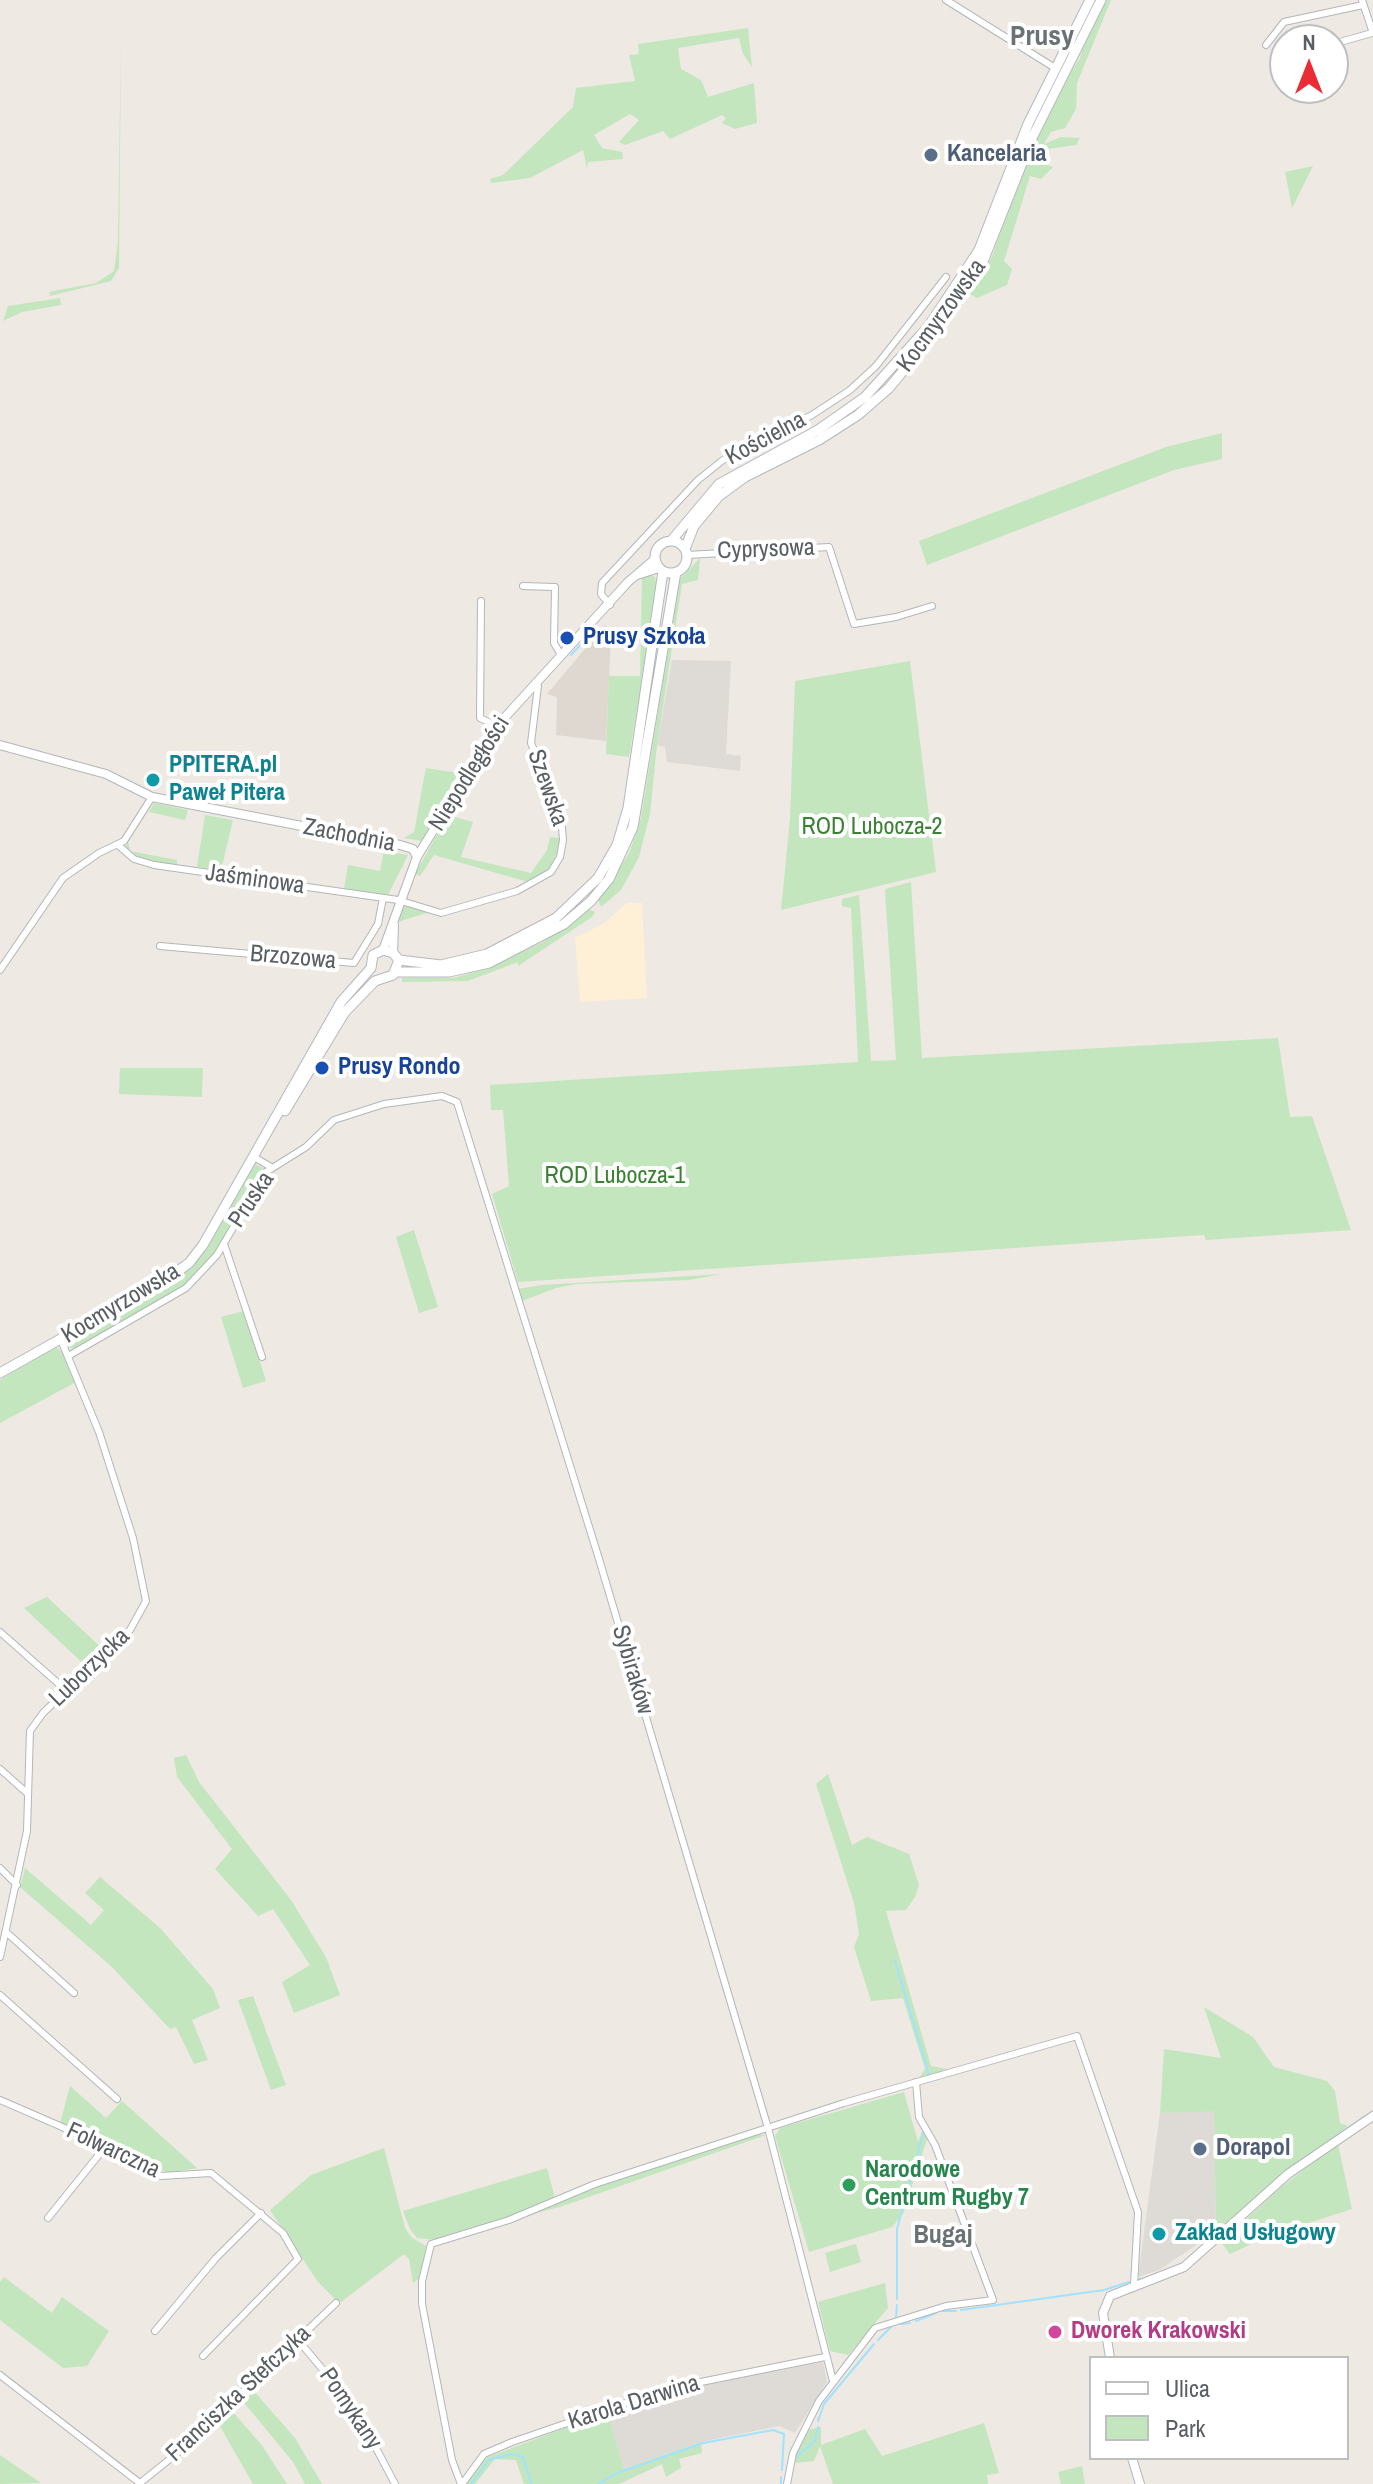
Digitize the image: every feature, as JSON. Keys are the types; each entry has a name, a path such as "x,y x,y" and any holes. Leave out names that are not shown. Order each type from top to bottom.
{"main road":[{"name":"Kocmyrzowska","path":"671,541 719,484 841,416 875,388 915,344 979,250 1018,148 1090,0"},
{"name":"Kocmyrzowska","path":"686,552 694,526 719,496 745,477 819,440 858,415 895,381 943,323 984,259 1032,138 1101,0"},
{"path":"671,541 686,552 684,565 676,572 633,827 609,879 591,901 564,924 489,963 449,972 396,972 389,977 380,977 371,968 373,955 392,954 441,965 487,954 556,918 598,878 617,845 628,808 660,545 671,541"},
{"path":"659,566 676,572"},
{"path":"392,954 396,972"},
{"name":"Kocmyrzowska","path":"0,1373 189,1263 203,1245 341,1002 371,968"},
{"name":"Kocmyrzowska","path":"270,1129 326,1049 345,1012 360,993 380,977"}],"street":[{"path":"946,0 1055,68"},
{"path":"1266,45 1284,22 1363,2 1373,33 1349,40"},
{"name":"Kościelna","path":"610,605 601,594 602,583 698,480 723,460 812,415 850,390 876,366 946,277"},
{"name":"Cyprysowa","path":"686,552 829,547 854,624 896,617 932,606"},
{"name":"Niepodległości","path":"392,954 398,900 417,857 497,726 636,575 659,566"},
{"path":"523,586 555,587 554,643 561,655"},
{"path":"481,601 480,718 497,726"},
{"name":"Szewska","path":"398,900 441,913 539,882 557,865 562,849 563,823 531,743 538,686 535,683"},
{"name":"Zachodnia","path":"0,745 106,774 152,797 400,845 413,849 417,857"},
{"path":"0,970 63,878 99,853 124,841 152,797"},
{"name":"Jaśminowa","path":"118,845 134,859 154,865 398,900"},
{"name":"Brzozowa","path":"160,946 354,963 378,924 383,898"},
{"name":"Pruska","path":"70,1355 177,1295 200,1276 224,1244 257,1184 271,1167 306,1147 334,1120 350,1113 442,1096 457,1102"},
{"name":"Sybiraków","path":"457,1102 604,1574 768,2128 833,2381"},
{"path":"254,1157 271,1167"},
{"path":"224,1244 262,1357"},
{"name":"Luborzycka","path":"0,1957 27,1831 30,1731 43,1713 130,1630 146,1598 133,1538 70,1355 61,1340"},
{"path":"0,1632 68,1692"},
{"path":"0,1769 27,1793"},
{"path":"0,1868 17,1885"},
{"path":"6,1932 74,1993"},
{"path":"0,1995 117,2099"},
{"path":"462,2484 452,2460 422,2304 422,2281 431,2244 509,2220 595,2184 916,2082 1077,2036 1138,2212 1134,2286"},
{"path":"787,2484 793,2453 833,2381 869,2334 884,2323 946,2306 993,2300 935,2145 919,2117 916,2082"},
{"name":"Folwarczna","path":"0,2100 106,2146 161,2176 211,2173 283,2233 298,2259 203,2356"},
{"path":"1110,2356 1103,2320 1105,2303 1113,2293 1191,2262 1288,2174 1373,2116"},
{"path":"48,2218 106,2146"},
{"path":"155,2331 216,2258 261,2213"},
{"name":"Franciszka Stefczyka","path":"140,2483 185,2447 336,2303"},
{"name":"Pomykany","path":"298,2340 355,2408 395,2484"},
{"name":"Karola Darwina","path":"462,2484 484,2454 512,2442 666,2389 825,2357"},
{"path":"0,2375 140,2483"},
{"path":"1133,2460 1140,2484"}],"shaded area":[{"path":"605,625 611,637 606,741 556,735 557,697 547,694"},
{"path":"672,660 731,661 726,754 741,756 740,771 667,762 665,747 657,745"},
{"path":"627,903 642,903 647,998 580,1002 575,938 603,924"},
{"path":"1214,2110 1216,2232 1159,2270 1138,2277 1160,2113"},
{"path":"823,2362 827,2382 795,2433 779,2426 701,2442 624,2469 607,2412 686,2387"}],"green space":[{"path":"1107,0 1111,0 1077,83 1076,109 1065,128 1051,132 1044,144 1061,137 1080,138 1076,145 1040,150 1036,161 1053,167 1041,179 1030,176 1004,261 1012,269 1007,285 977,298 968,293 991,259 1021,173 1060,89 1080,58 1087,32"},
{"path":"748,28 752,67 743,54 739,38 678,48 681,69 701,80 708,97 754,83 757,123 735,129 722,123 726,118 722,115 670,139 663,131 625,145 619,142 639,120 630,114 594,135 602,148 622,152 623,159 588,162 587,169 583,150 530,178 491,183 490,179 503,175 573,107 576,88 635,81 629,55 639,54 638,44"},
{"path":"121,36 119,268 111,281 50,296 49,292 96,283 114,271 118,242"},
{"path":"1313,166 1292,208 1285,172"},
{"path":"60,298 61,305 22,312 3,321 8,306"},
{"path":"1222,433 1222,459 1174,470 927,565 919,541 1166,447"},
{"path":"700,558 698,580 682,584 657,745 650,814 639,857 621,890 601,907 598,899 629,853 641,818 679,580"},
{"path":"655,577 657,591 629,757 606,754 609,676 640,676 642,578"},
{"name":"ROD Lubocza-2","path":"910,661 936,872 781,910 790,819 795,681"},
{"path":"426,768 458,773 422,841 404,838 414,832"},
{"path":"154,803 188,810 185,820 149,812"},
{"path":"205,815 233,820 221,870 197,867"},
{"path":"448,815 473,822 461,857 531,873 547,850 550,837 560,838 556,855 549,869 528,882 434,855 420,876 415,874"},
{"path":"128,841 130,851 177,860 177,867 138,858 125,849"},
{"path":"384,851 408,855 388,895 344,889 348,865 380,871"},
{"name":"ROD Lubocza-1","path":"911,882 922,1058 1278,1038 1290,1117 1312,1116 1351,1230 1206,1240 1204,1235 518,1282 492,1194 509,1186 503,1110 491,1110 490,1085 858,1062 851,908 842,906 842,899 859,895 871,1061 896,1060 885,889"},
{"path":"405,905 429,912 398,922 399,912"},
{"path":"589,909 595,912 592,917 518,966 518,962 468,981 402,982 402,978 453,978 489,968 543,942"},
{"path":"120,1068 203,1068 202,1097 119,1094"},
{"path":"255,1164 263,1168 261,1177 217,1252 199,1275 177,1293 78,1348 68,1348 68,1339 192,1266 207,1249"},
{"path":"414,1230 438,1307 419,1313 396,1237"},
{"path":"722,1274 689,1280 577,1284 522,1301 517,1289 542,1285"},
{"path":"244,1311 266,1381 243,1388 221,1317"},
{"path":"56,1347 67,1357 78,1381 0,1423 0,1380"},
{"path":"47,1597 107,1653 88,1668 24,1608"},
{"path":"186,1755 199,1782 291,1900 326,1957 340,1995 294,2013 282,1982 310,1965 273,1909 258,1916 215,1869 232,1849 177,1777 174,1758"},
{"path":"828,1774 852,1845 867,1837 909,1854 919,1885 915,1897 906,1910 886,1911 931,2066 952,2070 919,2078 925,2069 903,1998 871,2001 854,1947 859,1934 854,1903 816,1784"},
{"path":"25,1868 91,1925 104,1910 85,1893 100,1877 160,1928 213,1989 220,2008 192,2020 208,2060 194,2064 176,2027 170,2029 112,1967 20,1887"},
{"path":"253,1996 286,2085 271,2090 238,2000"},
{"path":"1204,2007 1253,2037 1274,2067 1327,2081 1335,2091 1340,2123 1348,2126 1285,2173 1216,2232 1214,2111 1160,2113 1164,2049 1221,2058"},
{"path":"70,2086 106,2118 122,2101 197,2168 168,2173 106,2142 60,2124"},
{"name":"Narodowe Centrum Rugby 7","path":"904,2092 918,2142 923,2129 928,2136 903,2214 892,2227 809,2252 775,2136 780,2128"},
{"path":"756,2134 766,2135 560,2207 519,2217 575,2193"},
{"path":"1338,2144 1352,2209 1271,2235 1230,2254 1221,2242 1280,2188"},
{"path":"384,2148 405,2228 411,2237 426,2246 421,2277 413,2283 409,2259 404,2254 341,2302 318,2282 270,2210 311,2175"},
{"path":"547,2168 555,2198 498,2222 436,2240 417,2238 403,2211"},
{"path":"856,2244 861,2262 830,2272 825,2253"},
{"path":"4,2277 52,2313 62,2297 109,2331 87,2366 63,2368 0,2320 0,2282"},
{"path":"885,2283 888,2308 848,2355 830,2351 818,2302"},
{"path":"252,2389 295,2438 322,2484 305,2484 293,2462 241,2399"},
{"path":"230,2409 261,2444 287,2484 253,2484 217,2421"},
{"path":"607,2412 624,2469 701,2442 702,2453 679,2459 681,2468 666,2477 662,2464 619,2484 524,2484 516,2460 495,2459 475,2484 467,2484 468,2474 483,2459"},
{"path":"984,2423 999,2473 987,2475 988,2484 833,2484 820,2446 814,2461 796,2463 794,2458 807,2430 821,2427 821,2445 865,2429 882,2456"},
{"path":"0,2455 41,2483 0,2484"},
{"path":"1082,2466 1085,2484 1061,2484 1058,2472"}],"waterway":[{"path":"571,655 596,628"},
{"path":"895,1961 929,2075"},
{"path":"1333,2138 1373,2111"},
{"path":"897,2299 897,2229 924,2130"},
{"path":"1138,2280 1149,2277"},
{"path":"961,2310 1104,2290 1129,2282"},
{"path":"896,2317 897,2305"},
{"path":"942,2311 956,2311"},
{"path":"916,2321 936,2313"},
{"path":"901,2324 910,2323"},
{"path":"878,2340 891,2327"},
{"path":"818,2421 824,2404 874,2344"},
{"path":"796,2457 815,2441 818,2427"},
{"path":"598,2484 617,2473 703,2443 773,2430 784,2434 782,2470"},
{"path":"471,2484 489,2460 511,2454 523,2457 531,2484"},
{"path":"781,2477 781,2484"}],"place":[{"name":"Kancelaria","path":"931,155"},
{"name":"Prusy Szkoła","path":"567,638"},
{"name":"PPITERA.pl Paweł Pitera","path":"153,780"},
{"name":"Prusy Rondo","path":"322,1068"},
{"name":"Dorapol","path":"1200,2149"},
{"name":"Narodowe Centrum Rugby 7","path":"849,2185"},
{"name":"Zakład Usługowy","path":"1159,2234"},
{"name":"Dworek Krakowski","path":"1055,2332"}],"district":[{"name":"Prusy","path":"1042,37"},
{"name":"Bugaj","path":"943,2236"}]}
